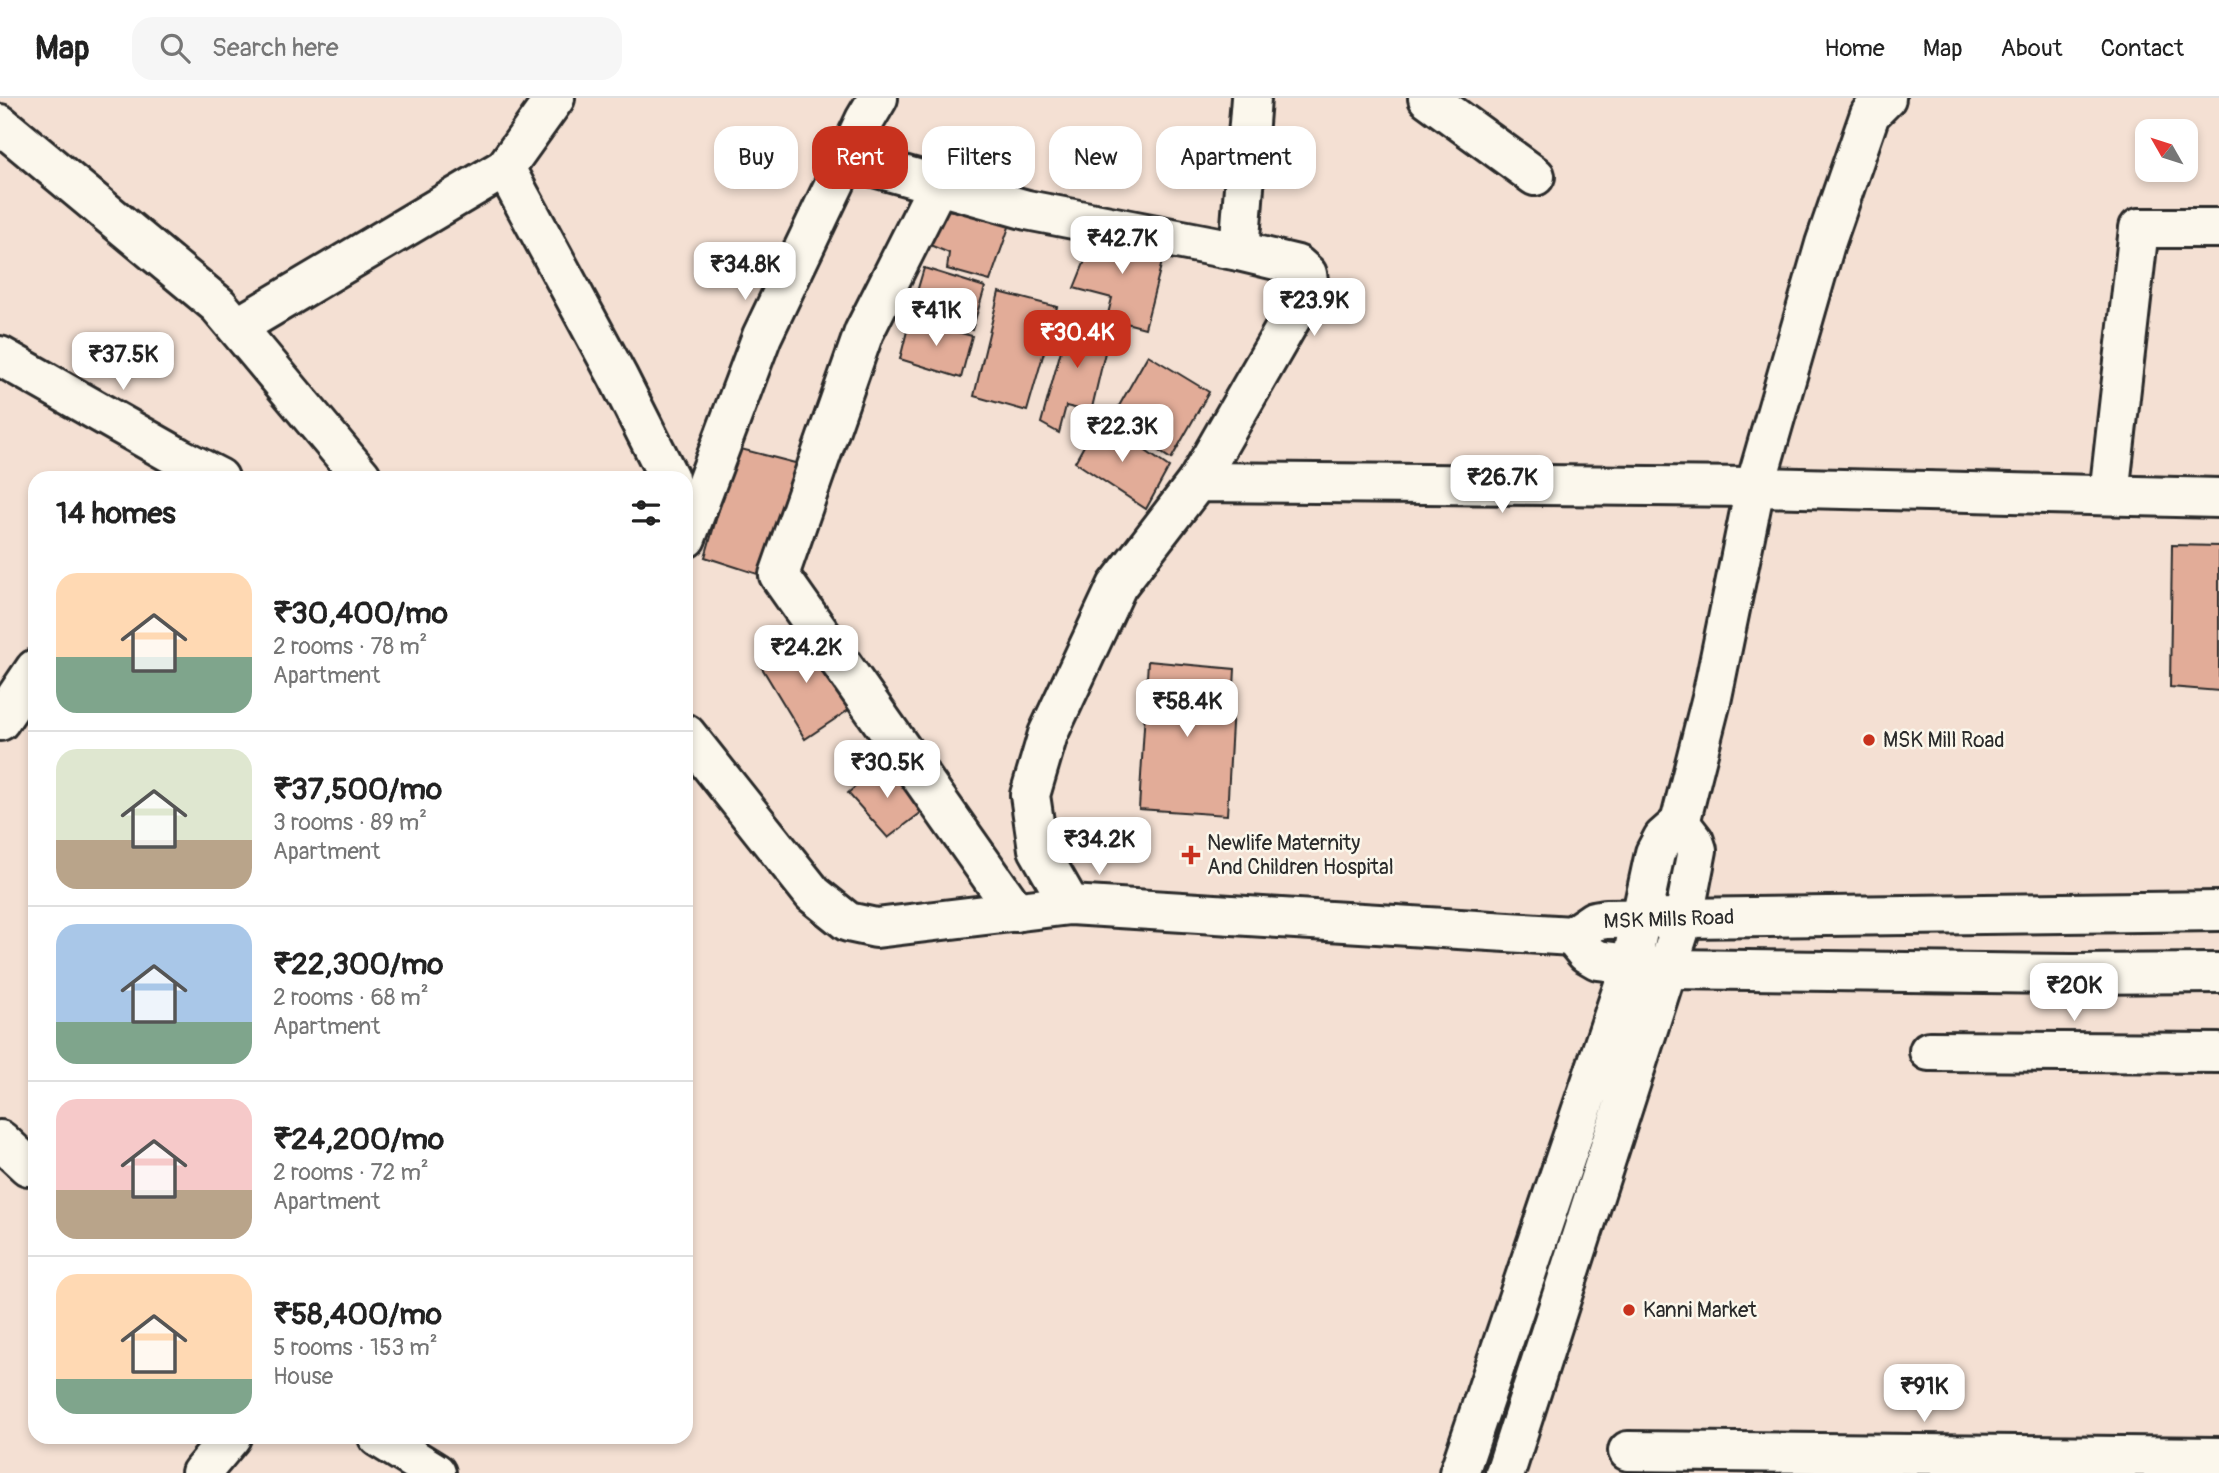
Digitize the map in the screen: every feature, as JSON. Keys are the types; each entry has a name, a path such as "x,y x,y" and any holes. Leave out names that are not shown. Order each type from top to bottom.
{"street":[{"path":"237,327 505,168 555,98"},
{"path":"863,126 878,98"},
{"path":"1239,251 1251,98"},
{"path":"1428,98 1535,176"},
{"path":"1459,1473 1631,964 1658,845 1680,823 1712,697 1755,487 1825,244 1871,103"},
{"path":"0,124 218,305 357,471"},
{"path":"505,168 618,376 666,471"},
{"path":"693,512 762,336 832,189"},
{"path":"936,189 864,331 779,575 1016,912"},
{"path":"952,189 1027,210 1239,251 1297,265 1307,274 1309,287 1197,482 1117,586 1048,734 1030,794 1038,849 1070,905"},
{"path":"2109,495 2140,228 2214,221"},
{"path":"0,356 171,467 188,471"},
{"path":"1197,482 1755,487 2219,498"},
{"path":"0,721 28,679"},
{"path":"693,743 813,894 848,922 876,928 1070,905 1572,936"},
{"path":"1505,1473 1684,917 1697,850 1694,841 1680,823"},
{"name":"MSK Mills Road","path":"2219,911 1600,919 1572,936 1586,953 1593,957 1669,969 2219,973"},
{"path":"1930,1051 2219,1053"},
{"path":"0,1140 28,1160"},
{"path":"201,1473 225,1444"},
{"path":"389,1444 436,1473"},
{"path":"1628,1451 1840,1463 2213,1462"}],"building":[{"path":"955,199 1014,213 990,281 947,269 949,253 925,243 937,208 953,211"},
{"path":"1097,231 1165,250 1145,328 1107,318 1112,298 1074,288"},
{"path":"924,268 985,287 972,330 911,312"},
{"path":"999,292 1057,307 1027,411 974,396"},
{"path":"1071,314 1111,327 1091,412 1066,406 1059,433 1041,423"},
{"path":"910,319 972,336 961,378 900,359"},
{"path":"1148,355 1209,392 1171,459 1111,420"},
{"path":"1099,419 1169,467 1146,509 1075,462"},
{"path":"737,448 799,464 767,577 705,557"},
{"path":"2172,545 2219,546 2219,691 2170,687"},
{"path":"807,632 853,707 805,739 759,663"},
{"path":"1148,661 1235,669 1227,815 1139,809"},
{"path":"885,761 927,808 888,838 848,793"}],"place":[{"name":"MSK Mill Road","path":"1869,740"},
{"name":"Newlife Maternity And Children Hospital","path":"1191,855"},
{"name":"Kanni Market","path":"1629,1310"}]}
